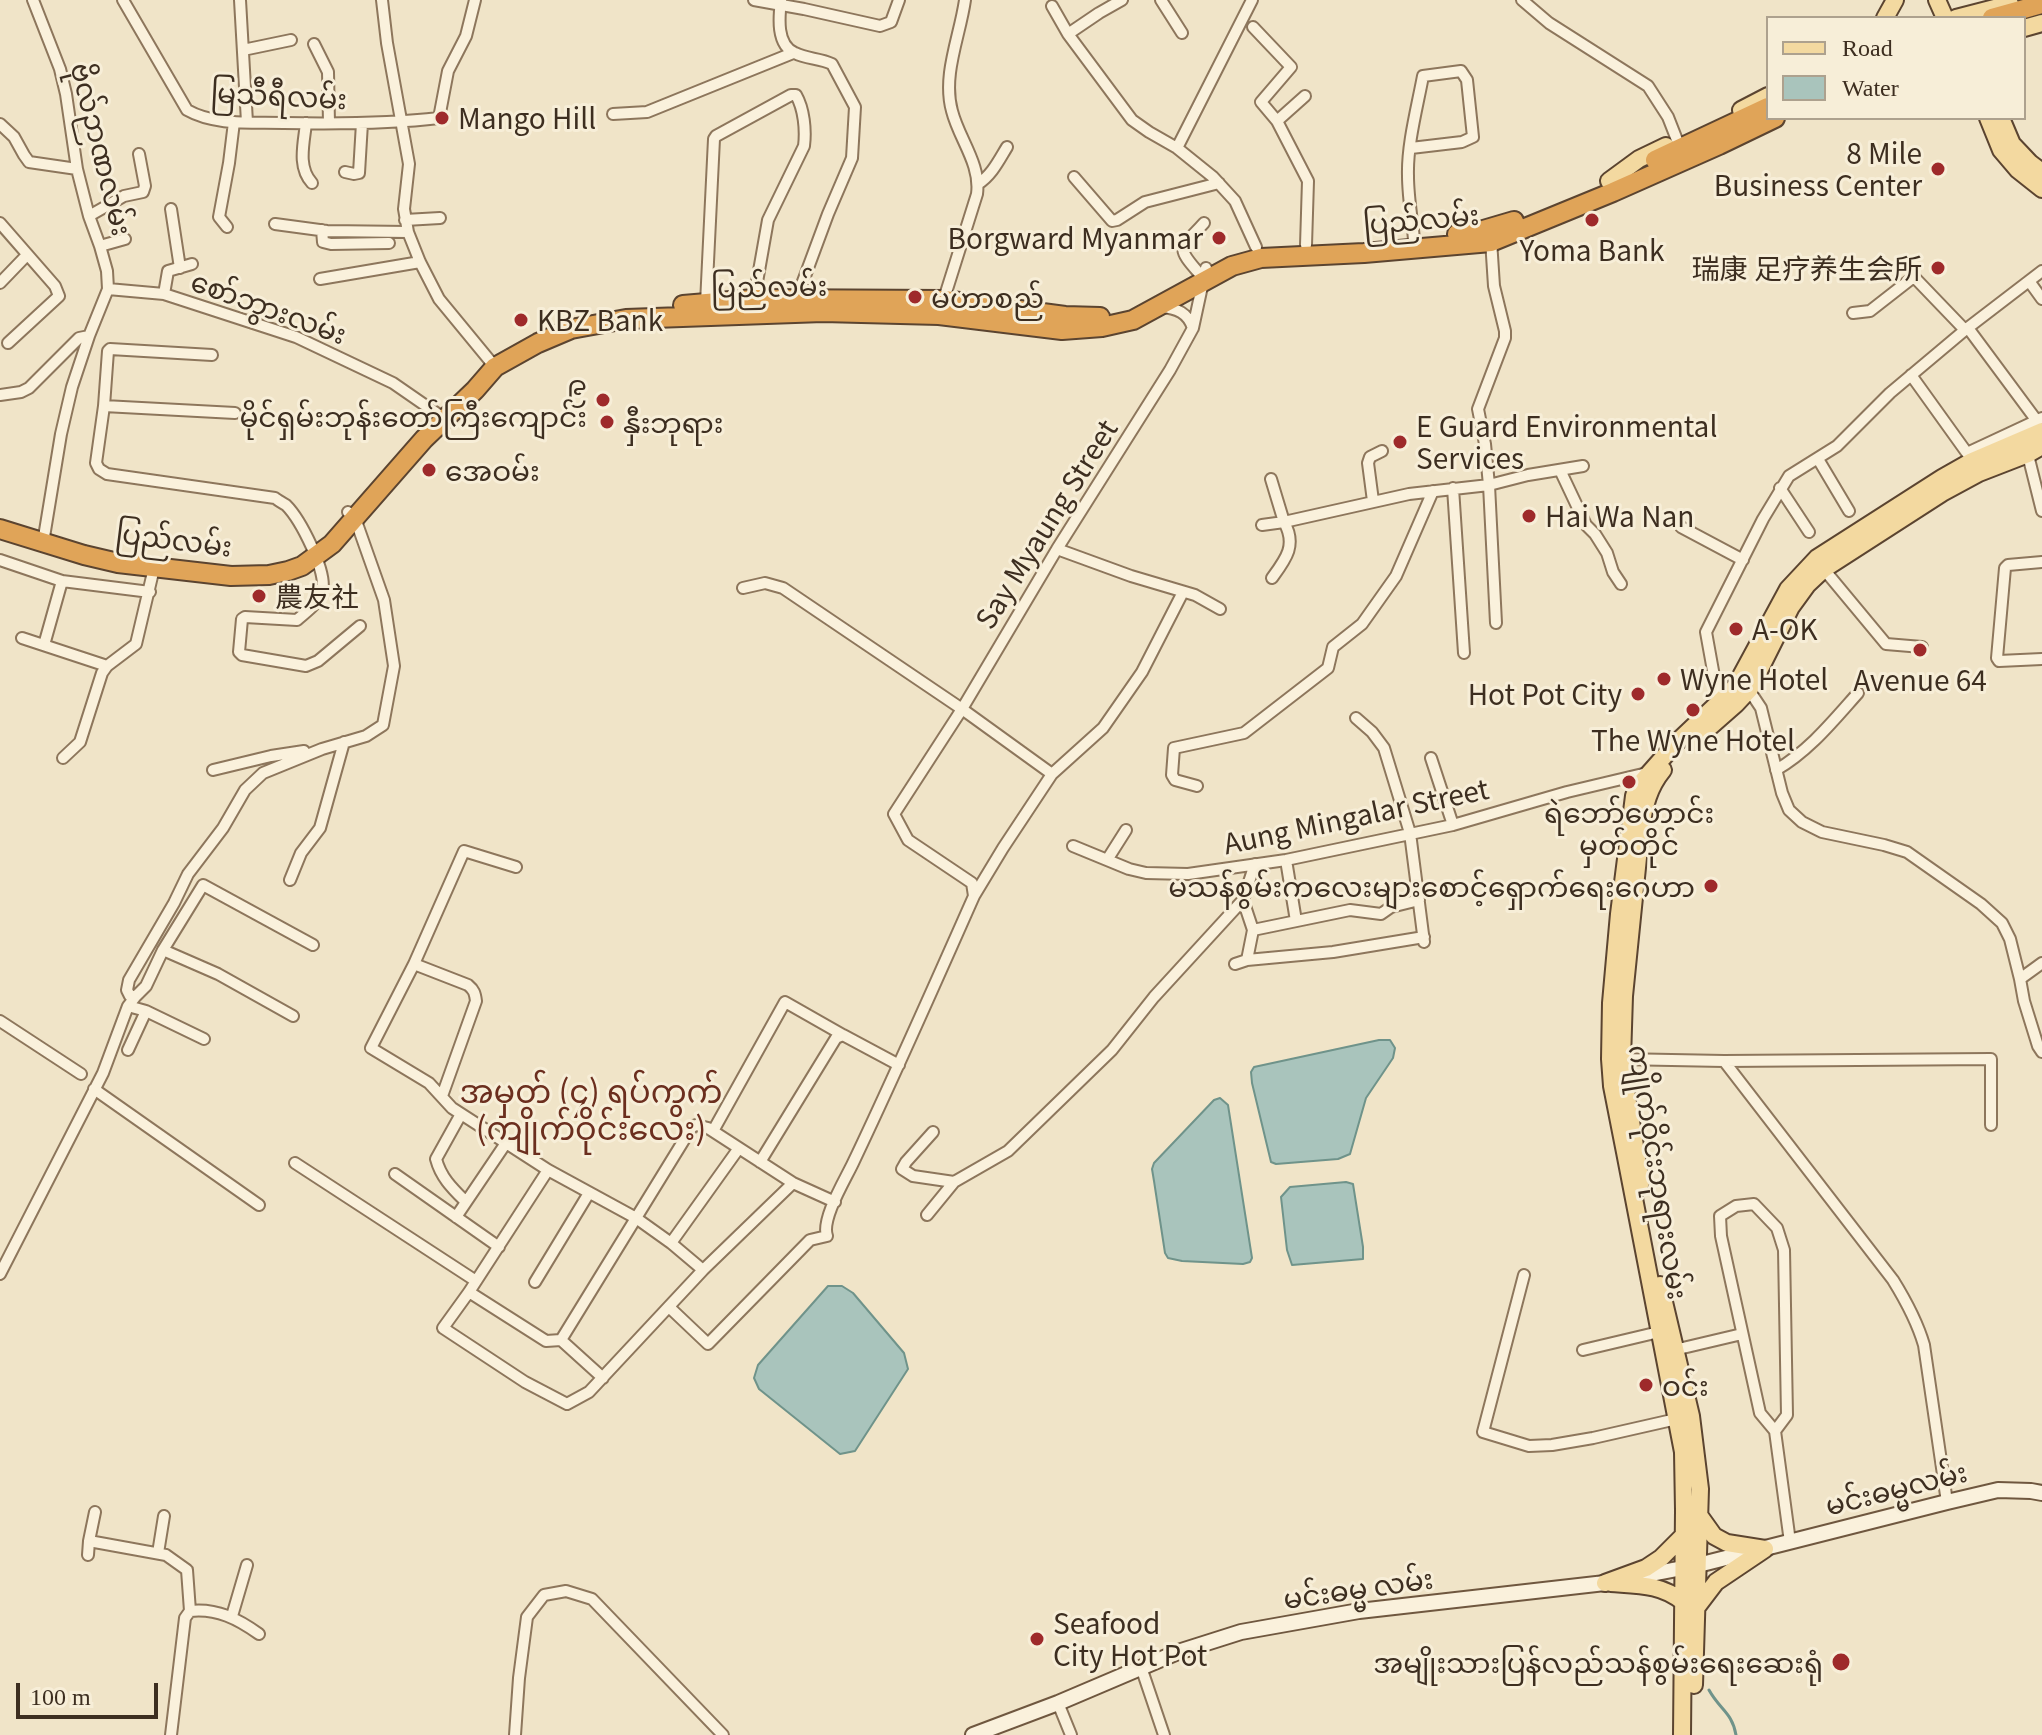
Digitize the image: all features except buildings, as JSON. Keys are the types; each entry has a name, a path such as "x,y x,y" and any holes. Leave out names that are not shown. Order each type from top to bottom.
{"highway":[{"path":"1999,16 2042,4"},
{"name":"ပြည်လမ်း","path":"941,308 1062,330 1118,324 1157,307 1203,273 1261,258 1377,252 1490,236 1640,174 1766,108"},
{"name":"ပြည်လမ်း","path":"1640,174 1719,145 1771,120"},
{"name":"ပြည်လမ်း","path":"492,363 571,329 626,319 794,306 941,308 1101,317 1130,311 1229,257 1256,247 1490,236"},
{"name":"ပြည်လမ်း","path":"0,529 120,553 231,566 285,562 332,544 352,515 424,439 441,416 492,363 533,334 569,320 625,309 754,299 794,306"},
{"name":"ပြည်လမ်း","path":"0,519 84,555 154,568 231,576 269,575 302,566 313,552"}],"main road":[{"path":"1980,0 1989,4 2008,4"},
{"path":"1960,13 2027,0"},
{"name":"ပြည်လမ်း","path":"1611,187 1639,159 1766,97"},
{"name":"ပြည်လမ်း","path":"1611,187 1647,185 1784,120"},
{"path":"1989,120 2001,150 2018,170 2042,189"},
{"path":"2002,120 2012,144 2042,172"},
{"path":"1654,773 1736,704 1791,607 1819,565 1916,503 1942,478 1972,461 2031,447 2040,423"},
{"name":"ကျိုက်ဝိုင်းဘုရားလမ်း","path":"1669,1351 1659,1332 1612,1086 1616,1059 1611,1003 1632,850 1632,806 1637,787 1654,773 1676,743 1745,685"},
{"name":"ကျိုက်ဝိုင်းဘုရားလမ်း","path":"1616,1059 1625,1084 1669,1351 1684,1418 1697,1457 1699,1515 1691,1566 1682,1735"},
{"name":"ကျိုက်ဝိုင်းဘုရားလမ်း","path":"1684,1418 1684,1535 1691,1566"},
{"name":"မင်းဓမ္မလမ်း","path":"1765,1549 1998,1490 2042,1493"},
{"path":"1699,1515 1714,1536 1727,1543 1765,1549"},
{"path":"1605,1583 1646,1568 1684,1535"},
{"path":"1605,1583 1660,1588 1690,1605 1716,1582 1765,1549"},
{"name":"မင်းဓမ္မ လမ်း","path":"976,1734 1178,1652 1229,1636 1371,1610 1605,1583 1765,1549"},
{"name":"ကျိုက်ဝိုင်းဘုရားလမ်း","path":"1690,1605 1692,1735"}],"street":[{"name":"ဗိုလ်ဉာဏလမ်း","path":"33,0 60,69 77,169 107,271 108,289"},
{"name":"မြသီရီလမ်း","path":"123,0 187,110 199,117 234,122 306,123 402,123 440,118 448,71 466,36 475,0"},
{"path":"240,0 247,122"},
{"path":"382,0 409,164 404,209 408,232 439,299 492,363"},
{"path":"754,0 780,2 880,26 891,22 899,0"},
{"path":"941,308 978,184 952,112 949,90 965,0"},
{"path":"1068,34 1122,0"},
{"path":"1161,0 1182,33"},
{"path":"1177,148 1252,0"},
{"path":"1522,0 1549,23 1648,86 1668,117 1677,140"},
{"path":"780,2 781,32 785,45 793,53 832,64 855,107 852,158 794,306"},
{"path":"1052,6 1068,34 1132,120 1177,148 1219,183 1235,201 1256,247"},
{"path":"1253,27 1291,67 1261,102 1277,121 1308,181 1306,245"},
{"path":"243,50 291,40"},
{"path":"314,44 328,72 329,123"},
{"path":"613,114 647,112 793,53"},
{"path":"1411,148 1462,142 1473,137 1467,80 1461,71 1423,76 1411,148 1408,175 1414,239"},
{"path":"706,303 712,148 716,136 796,95 800,100 806,134 804,146 768,220 754,299"},
{"path":"1277,121 1305,96"},
{"path":"227,227 219,217 234,122"},
{"path":"306,123 302,162 305,176 312,183"},
{"path":"345,172 359,173 362,123"},
{"path":"0,124 14,137 29,162 77,169"},
{"path":"978,184 992,172 1007,147"},
{"path":"89,216 124,196 143,192 145,186 139,154"},
{"path":"1074,177 1112,221 1145,202 1219,183"},
{"path":"171,209 180,268"},
{"path":"405,220 440,218"},
{"path":"0,223 55,286 59,296 8,343"},
{"path":"1203,273 1183,255 1183,250 1204,223"},
{"path":"275,224 322,230 408,232"},
{"path":"322,230 323,242 331,244 389,243"},
{"path":"1490,236 1494,286 1505,338 1478,409 1489,485 1496,623"},
{"path":"100,246 125,239"},
{"path":"0,283 27,255"},
{"path":"320,279 420,262"},
{"path":"164,294 168,271 192,264"},
{"path":"1719,704 1706,632 1780,488 1789,476 1837,446 1911,375 2042,271"},
{"name":"Say Myaung Street","path":"974,896 972,883 908,840 894,814 1170,370 1193,328 1203,273"},
{"path":"1853,313 1870,311 1911,279 1916,279 1966,329 2040,423 1967,453 1911,375"},
{"path":"2029,281 2042,299"},
{"path":"44,538 72,387 108,289"},
{"name":"စော်ဘွားလမ်း","path":"108,289 164,294 314,344 393,383 441,416"},
{"path":"1157,307 1173,308 1183,313 1190,319 1193,328"},
{"path":"0,395 29,388 79,338 89,336"},
{"path":"212,355 108,351 96,463 99,469 107,474 275,498 285,505 298,522 313,552 323,584 321,595 311,609 297,620 242,619 239,652 242,655 306,666 318,661 360,626"},
{"path":"104,406 235,413"},
{"path":"2031,447 2037,499 2042,511"},
{"path":"1373,501 1368,463 1370,457 1382,451"},
{"path":"1818,459 1849,511"},
{"path":"1262,525 1409,494 1489,485 1583,466"},
{"path":"1560,470 1586,525 1607,553 1621,584"},
{"path":"1271,479 1289,531 1291,547 1272,578"},
{"path":"1453,488 1464,653"},
{"path":"1780,488 1809,532"},
{"path":"1197,786 1175,780 1172,775 1174,748 1244,733 1328,668 1333,647 1362,624 1396,576 1433,491"},
{"path":"136,996 130,996 127,990 129,980 188,874 223,828 245,790 263,773 322,749 366,736 383,725 394,666 384,600 352,515"},
{"path":"1681,527 1743,560"},
{"path":"1057,549 1195,595 1220,609"},
{"path":"0,560 62,581 150,592"},
{"path":"2042,562 2008,565 2005,568 1997,658 1999,661 2042,659"},
{"path":"1819,565 1886,644 1922,647"},
{"path":"63,758 80,742 102,673 136,644 154,568"},
{"path":"44,645 62,581"},
{"path":"743,588 765,583 783,588 1052,774"},
{"path":"669,1307 708,1344 810,1240 827,1236 825,1229 835,1202 974,896 1052,774 1103,728 1142,672 1183,592"},
{"path":"22,638 107,666"},
{"path":"1745,685 1761,708 1789,810 1802,822 1822,832 1907,852 1981,904 2002,923 2010,939 2024,1001 2042,1052"},
{"path":"1776,770 1794,760 1858,693"},
{"path":"1235,964 1247,960 1424,940 1410,833 1384,748 1356,718"},
{"path":"290,880 301,853 320,828 344,742"},
{"path":"213,770 271,756 322,749"},
{"path":"1431,758 1453,825"},
{"name":"Aung Mingalar Street","path":"1073,846 1146,873 1188,874 1286,860 1453,825 1567,792 1654,773"},
{"path":"1107,860 1126,830"},
{"path":"516,867 464,851 414,964 371,1048 429,1083 452,1108 548,1170 636,1218 703,1270"},
{"path":"1286,860 1296,921"},
{"path":"927,1215 954,1182 1008,1151 1112,1050 1154,997 1243,900 1255,864"},
{"path":"0,1274 103,1073 128,1006 146,986 163,950 203,885 313,945"},
{"path":"1243,900 1253,930 1247,960"},
{"path":"1253,930 1350,910 1381,914 1391,907 1419,900"},
{"path":"163,950 218,974 293,1016"},
{"path":"2020,979 2042,963"},
{"path":"414,964 468,985 475,994 476,1001 442,1096"},
{"path":"713,1131 785,1002 899,1065"},
{"path":"128,1006 146,1011 204,1039"},
{"path":"128,1050 146,1011"},
{"path":"0,1021 81,1074"},
{"path":"760,1162 830,1047 836,1038 843,1035"},
{"path":"1616,1059 1991,1059 1991,1125"},
{"path":"1724,1061 1893,1280 1909,1306 1924,1345 1947,1502"},
{"path":"94,1089 259,1205"},
{"path":"461,1114 436,1159 445,1180 466,1202"},
{"path":"561,1340 692,1127 701,1125 713,1131 793,1183 835,1202"},
{"path":"933,1132 902,1169 913,1176 954,1182"},
{"path":"456,1217 506,1143"},
{"path":"671,1243 739,1148"},
{"path":"295,1163 476,1281"},
{"path":"548,1170 443,1328 525,1382 567,1404 589,1392 703,1270 793,1183"},
{"path":"395,1174 499,1247"},
{"path":"535,1282 589,1193"},
{"path":"1775,1431 1787,1415 1784,1250 1777,1228 1754,1204 1736,1206 1720,1216 1721,1236 1760,1413 1775,1431 1790,1542"},
{"path":"1524,1275 1483,1432 1529,1446 1552,1445 1684,1418"},
{"path":"469,1292 546,1341 561,1340 603,1378"},
{"path":"1583,1350 1659,1332"},
{"path":"1669,1351 1742,1334"},
{"path":"88,1555 95,1512"},
{"path":"158,1553 164,1516"},
{"path":"89,1541 166,1555 187,1570 190,1611 185,1618 171,1735"},
{"path":"232,1616 247,1565"},
{"path":"515,1735 527,1617 544,1595 566,1591 592,1599 719,1735"},
{"path":"190,1611 232,1616 259,1634"},
{"path":"1141,1667 1164,1735"},
{"path":"1058,1703 1071,1735"}],"water":[{"path":"1390,1040 1395,1048 1393,1058 1366,1098 1350,1154 1338,1159 1271,1162 1252,1083 1254,1067"},
{"path":"1220,1098 1228,1105 1252,1258 1243,1264 1168,1258 1152,1169 1154,1163 1214,1100"},
{"path":"1353,1184 1363,1259 1292,1265 1287,1250 1281,1197 1290,1187"},
{"path":"828,1286 842,1286 853,1293 904,1353 908,1369 855,1451 840,1454 759,1389 754,1378 758,1365"}],"waterway":[{"path":"1709,1690 1729,1716 1736,1735"}],"place":[{"name":"Mango Hill","path":"442,118"},
{"name":"8 Mile Business Center","path":"1938,169"},
{"name":"Yoma Bank","path":"1592,220"},
{"name":"Borgward Myanmar","path":"1219,238"},
{"name":"瑞康 足疗养生会所","path":"1938,268"},
{"name":"မဟာစည်","path":"915,297"},
{"name":"KBZ Bank","path":"521,320"},
{"name":"၉ မိုင်ရှမ်းဘုန်းတော်ကြီးကျောင်း","path":"603,400"},
{"name":"နှီးဘုရား","path":"607,422"},
{"name":"E Guard Environmental Services","path":"1400,442"},
{"name":"အေဝမ်း","path":"429,470"},
{"name":"Hai Wa Nan","path":"1529,516"},
{"name":"農友社","path":"259,596"},
{"name":"A-OK","path":"1736,629"},
{"name":"Avenue 64","path":"1920,650"},
{"name":"Wyne Hotel","path":"1664,679"},
{"name":"Hot Pot City","path":"1638,694"},
{"name":"The Wyne Hotel","path":"1693,710"},
{"name":"ရဲဘော်ဟောင်း မှတ်တိုင်","path":"1629,782"},
{"name":"မသန်စွမ်းကလေးများစောင့်ရှောက်ရေးဂေဟာ","path":"1711,886"},
{"name":"ဝင်း","path":"1646,1385"},
{"name":"Seafood City Hot Pot","path":"1037,1639"},
{"name":"အမျိုးသားပြန်လည်သန်စွမ်းရေးဆေးရုံ","path":"1841,1662"}],"district":[{"name":"အမှတ် (၄) ရပ်ကွက် (ကျိုက်ဝိုင်းလေး)","path":"591,1110"}]}
